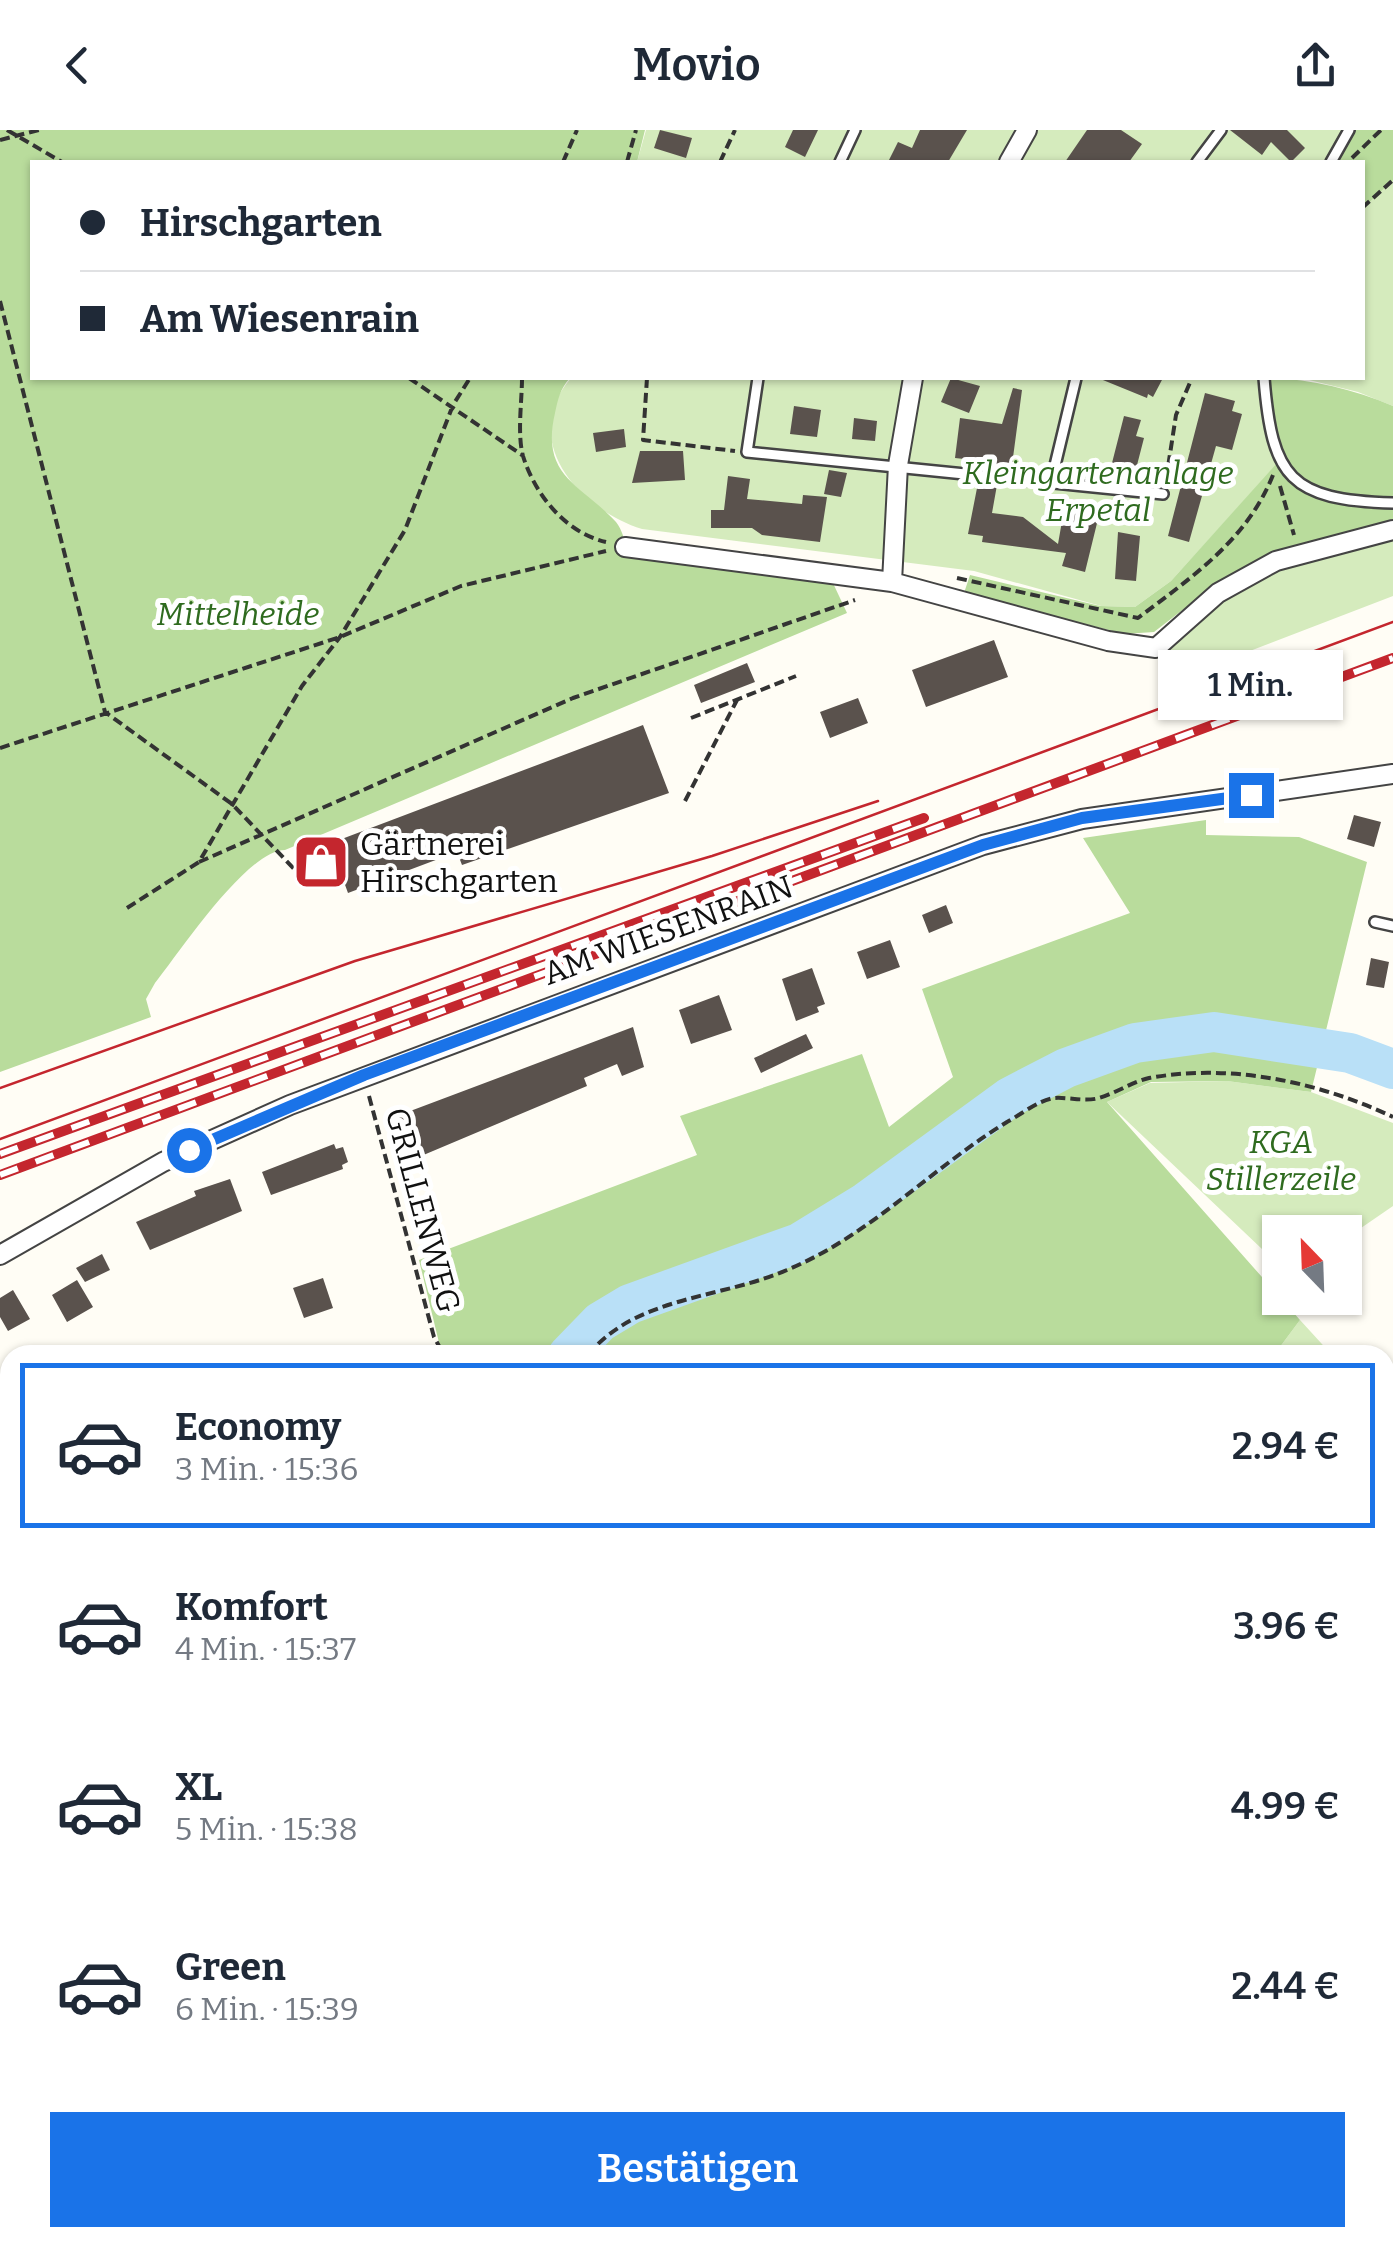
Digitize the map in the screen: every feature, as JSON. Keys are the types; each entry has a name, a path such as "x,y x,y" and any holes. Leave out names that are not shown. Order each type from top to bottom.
{"street":[{"path":"1009,160 1027,130"},
{"path":"892,582 898,465 914,380"},
{"path":"625,546 648,546 892,582 1108,640 1156,648 1218,594 1276,561 1393,530"},
{"name":"AM WIESENRAIN","path":"0,1255 163,1162 364,1075 1037,829 1393,774"}],"lane":[{"path":"841,160 856,130"},
{"path":"1198,160 1221,130"},
{"path":"1331,160 1349,130"},
{"path":"758,380 748,452 1163,494"},
{"path":"1051,482 1076,380"},
{"path":"1264,380 1268,435 1278,462 1303,487 1350,502 1393,503"},
{"path":"1375,922 1393,926"}],"path":[{"path":"8,130 59,160"},
{"path":"0,140 39,130"},
{"path":"564,160 578,130"},
{"path":"628,160 636,130"},
{"path":"721,160 735,130"},
{"path":"1350,160 1381,130"},
{"path":"1365,205 1393,180"},
{"path":"0,302 106,712 232,804 298,872 316,866"},
{"path":"412,380 522,455 550,508 586,538 625,546"},
{"path":"199,862 302,686 340,637 405,530 453,405 469,380"},
{"path":"522,380 522,455"},
{"path":"647,380 642,440 748,452"},
{"path":"1163,494 1176,415 1191,380"},
{"path":"967,579 1138,618 1224,552 1262,503 1275,470 1300,554"},
{"path":"0,748 340,637 461,586 625,546"},
{"path":"127,908 199,862 573,698 855,600"},
{"path":"691,718 796,676"},
{"path":"685,801 737,700"},
{"name":"GRILLENWEG","path":"364,1075 438,1345"},
{"path":"596,1345 606,1333 666,1304 784,1272 852,1238 1004,1124 1050,1098 1096,1099 1147,1078 1254,1077 1344,1094 1393,1116"}],"green space":[{"name":"Mittelheide","path":"0,130 645,130 638,160 30,160 30,380 569,380 556,408 553,452 567,477 616,522 628,551 832,581 847,613 270,854 234,884 155,983 146,999 151,1017 0,1072"},
{"path":"646,130 1393,130 1393,406 1358,392 1309,380 1365,380 1365,160 638,160"},
{"path":"1349,130 1393,130 1393,180 1365,206 1365,160 1332,160"},
{"name":"Kleingartenanlage Erpetal","path":"570,380 1264,380 1279,462 1171,581 1135,607 1101,606 974,571 642,529 597,506 563,470 553,448 551,425 556,402"},
{"path":"1264,380 1330,386 1393,406 1393,523 1272,555 1220,581 1154,632 1124,634 964,593 970,575 1100,606 1135,607 1171,581 1278,462"},
{"path":"1393,538 1393,596 1174,680 1163,651 1223,601 1279,567"},
{"path":"1206,820 1206,835 1299,837 1367,862 1311,1092 1227,1081 1151,1082 1107,1102 1262,1277 1262,1315 1296,1315 1300,1320 1281,1345 440,1345 419,1260 697,1155 680,1116 862,1054 889,1127 953,1077 922,989 1130,913 1083,838"},
{"name":"KGA Stillerzeile","path":"1227,1081 1311,1092 1393,1123 1393,1206 1362,1227 1362,1215 1262,1215 1262,1249 1107,1102 1150,1083"},
{"path":"1300,1320 1323,1345 1281,1345"}],"building":[{"path":"660,130 692,138 686,158 654,148"},
{"path":"793,130 818,130 805,157 785,147"},
{"path":"920,130 967,130 949,160 889,160 898,142 912,148"},
{"path":"1087,130 1121,130 1142,144 1130,160 1066,160"},
{"path":"1230,130 1287,130 1305,148 1289,160 1271,142 1262,155"},
{"path":"950,380 980,386 969,413 941,402"},
{"path":"1103,380 1162,380 1153,397 1148,394 1147,398"},
{"path":"1013,388 1022,390 1012,465 1001,463 1000,469 981,467 982,461 955,458 960,418 1002,424"},
{"path":"1205,393 1235,401 1232,411 1242,414 1232,450 1216,446 1189,542 1168,536"},
{"path":"794,406 821,410 817,437 790,434"},
{"path":"1124,416 1141,420 1136,436 1144,438 1136,469 1112,463"},
{"path":"854,418 877,421 875,441 852,439"},
{"path":"624,429 626,447 596,452 593,433"},
{"path":"640,451 683,451 685,480 632,483"},
{"path":"829,470 847,473 841,497 824,494"},
{"path":"728,476 750,479 747,499 802,504 803,495 827,497 820,542 762,535 752,528 711,528 711,510 724,510"},
{"path":"978,483 997,485 992,513 1023,517 1058,544 1065,504 1100,511 1085,572 1062,566 1066,553 982,542 983,536 968,534"},
{"path":"1118,532 1140,536 1136,581 1115,579"},
{"path":"994,640 1008,677 926,707 912,670"},
{"path":"747,663 755,682 701,703 694,685"},
{"path":"858,698 868,723 830,738 820,712"},
{"path":"643,725 669,793 462,865 457,852 348,893 344,882 325,889 310,851"},
{"path":"1354,815 1381,822 1374,847 1347,839"},
{"path":"946,905 953,923 929,933 922,915"},
{"path":"890,940 900,967 867,979 857,952"},
{"path":"1371,958 1389,962 1384,988 1366,985"},
{"path":"812,968 825,1004 817,1007 819,1012 796,1021 782,979"},
{"path":"719,995 732,1030 691,1044 679,1010"},
{"path":"633,1027 644,1067 622,1076 617,1064 584,1078 587,1086 414,1159 397,1116"},
{"path":"806,1034 813,1048 761,1073 754,1058"},
{"path":"334,1144 336,1149 343,1147 348,1162 342,1165 343,1169 271,1195 262,1172"},
{"path":"230,1179 242,1211 150,1250 136,1222 196,1196 194,1191"},
{"path":"102,1254 110,1270 85,1282 76,1268"},
{"path":"323,1278 333,1308 304,1318 293,1288"},
{"path":"77,1280 93,1307 67,1322 52,1295"},
{"path":"13,1290 30,1319 8,1331 0,1317 0,1298"}],"waterway":[{"path":"578,1345 600,1322 630,1304 799,1243 866,1202 1010,1097 1066,1068 1135,1043 1214,1032 1350,1053 1393,1069"}],"tram line":[{"path":"0,1139 1393,622"},
{"path":"0,1088 355,961 712,856 878,801"}],"railway":[{"path":"0,1175 1393,658"},
{"path":"0,1154 924,818"}],"place":[{"name":"Gärtnerei Hirschgarten","path":"321,862"}],"route":[{"path":"189,1150 364,1075 983,845 1082,818 1251,795"}]}
